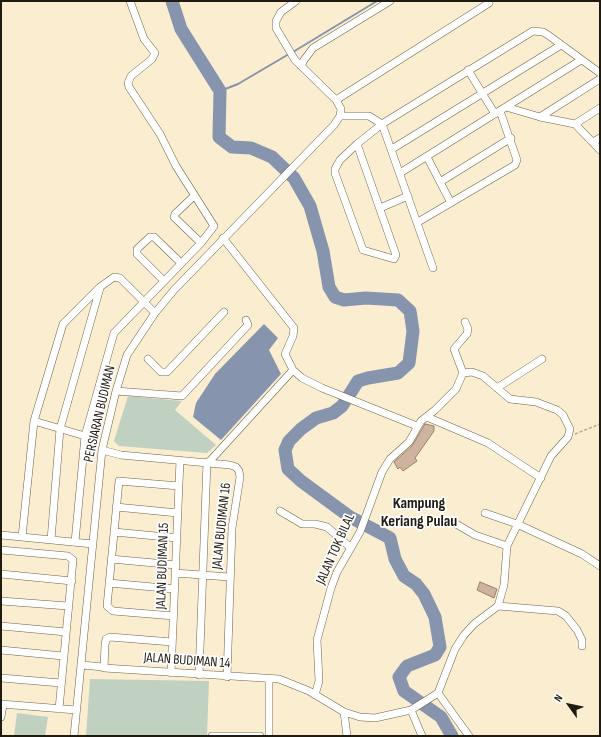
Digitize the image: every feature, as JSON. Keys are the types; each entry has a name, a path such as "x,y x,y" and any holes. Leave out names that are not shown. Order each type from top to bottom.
{"street":[{"path":"75,542 85,436 114,333 201,243 213,229 214,224 194,196 176,166 160,134 128,84 131,76 152,60 155,53 144,39 130,1"},
{"path":"296,1 281,12 275,24 285,45 301,66 336,100 341,109 340,116 369,116 382,124 418,222 433,268"},
{"path":"301,66 312,48 390,1"},
{"path":"336,100 489,3"},
{"path":"357,144 396,255 395,258 387,259 366,252 361,246 334,169 340,160 357,144 382,124 533,31 543,32 600,73"},
{"path":"392,149 483,95 561,45"},
{"path":"400,173 581,60"},
{"path":"418,222 513,167 517,160 511,138 500,111 483,95 468,70"},
{"path":"540,117 600,79"},
{"path":"575,124 600,108"},
{"path":"500,111 575,124 600,150"},
{"name":"PERSIARAN BUDIMAN","path":"74,736 102,450 116,391 127,355 155,314 174,290 334,125 340,116"},
{"path":"440,182 511,138"},
{"path":"593,142 600,138"},
{"path":"427,157 451,203"},
{"path":"194,196 175,214 175,220 201,243"},
{"path":"380,208 408,196"},
{"path":"164,281 136,251 150,237 154,237 181,263"},
{"path":"223,238 294,328 293,336 284,354 293,370 302,378 337,395 417,426"},
{"path":"22,537 34,421 63,324 111,277 117,277 144,301 155,314"},
{"path":"51,540 60,428 100,287"},
{"path":"148,359 161,372 167,372 224,312"},
{"path":"116,391 182,396 248,325 246,320"},
{"path":"422,736 412,710 436,695 455,649 464,635 474,624 498,606 504,585 507,546 551,456 568,437 570,429 569,423 557,410 536,402 510,399 483,376 472,372 463,373 454,349 467,334 468,329 465,322"},
{"path":"497,388 542,359"},
{"path":"199,675 208,462 293,370"},
{"name":"JALAN TOK BILAL","path":"315,695 319,681 317,640 337,572 363,526 365,516 382,472 390,459 409,442 417,426 456,389 463,373"},
{"path":"427,416 488,443 541,478"},
{"path":"34,421 85,436"},
{"name":"JALAN BUDIMAN 16","path":"102,450 121,455 208,462 232,466 239,471 240,476 232,528 229,577 227,677"},
{"name":"JALAN BUDIMAN 15","path":"171,673 180,460"},
{"path":"174,616 113,611 107,606 119,481 179,486"},
{"path":"116,507 178,513"},
{"path":"280,511 302,524 315,524 327,527 351,548"},
{"path":"485,513 517,524 582,554 600,566"},
{"path":"451,522 475,535 507,546"},
{"path":"114,532 177,538"},
{"path":"1,535 93,544"},
{"path":"1,550 71,557 73,560 59,709"},
{"path":"111,559 176,565"},
{"path":"175,573 229,577"},
{"path":"1,574 72,581"},
{"path":"109,583 175,589"},
{"path":"1,601 68,606"},
{"path":"498,606 558,611 566,616 577,630 582,640 582,646"},
{"path":"1,626 66,632"},
{"path":"104,668 106,639 110,637 172,642"},
{"path":"1,650 64,656"},
{"name":"JALAN BUDIMAN 14","path":"82,664 104,668 269,679 293,683 344,712 360,717 375,718 412,710"},
{"path":"1,678 61,684"},
{"path":"269,679 269,736"},
{"path":"436,695 469,736"},
{"path":"1,717 2,704 76,710"},
{"path":"344,712 347,736"},
{"path":"212,736 260,736"}],"path":[{"path":"568,437 600,424"}],"green space":[{"path":"128,396 182,401 175,410 216,445 207,453 119,446 114,441"},
{"path":"90,679 209,681 207,736 86,736"},
{"path":"17,713 48,717 45,736 14,736"}],"water":[{"path":"264,324 278,338 269,350 281,374 221,440 193,417 196,403 215,374"}],"building":[{"path":"425,424 434,426 434,431 415,458 417,461 403,471 400,467 398,469 394,462 412,446"},
{"path":"480,582 497,589 494,598 477,590"}],"waterway":[{"path":"172,1 181,29 220,91 219,137 232,147 251,148 272,157 294,178 310,206 323,251 329,287 335,297 344,300 366,298 398,300 410,311 413,331 409,363 398,373 358,381 342,406 333,413 316,418 301,429 289,441 285,450 288,469 301,481 350,517 390,538 395,559 404,576 416,584 424,594 435,617 440,647 435,655 407,666 399,677 404,691 441,717 452,736"},
{"path":"293,52 377,1"},
{"path":"220,91 238,84 289,54"}],"district":[{"name":"Kampung Keriang Pulau","path":"419,513"}]}
